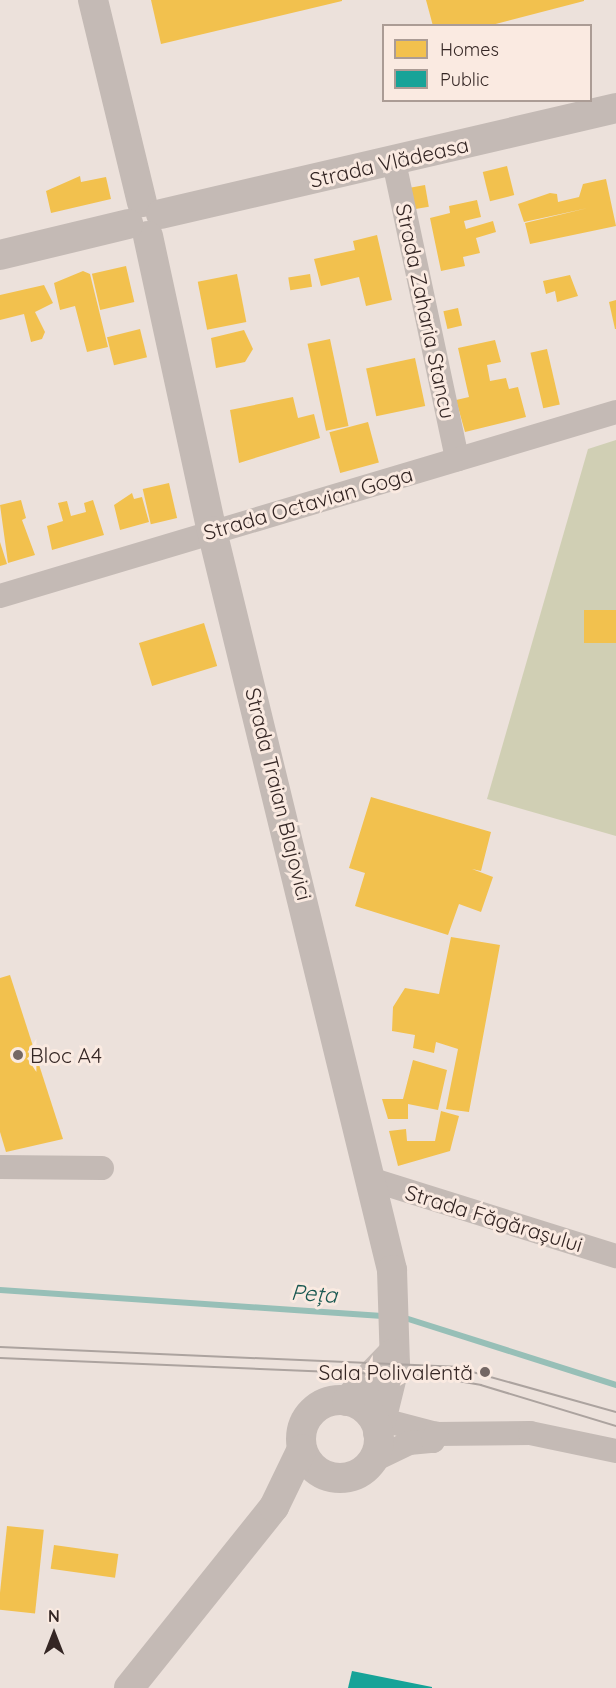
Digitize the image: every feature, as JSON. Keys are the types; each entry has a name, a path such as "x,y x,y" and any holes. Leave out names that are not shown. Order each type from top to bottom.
{"street":[{"name":"Strada Traian Blajovici","path":"93,0 145,219 212,531 373,1180 392,1270 392,1351 395,1364 376,1432"},
{"name":"Strada Vlădeasa","path":"0,255 616,108"},
{"name":"Strada Zaharia Stancu","path":"394,162 457,459"},
{"name":"Strada Octavian Goga","path":"0,596 616,412"},
{"path":"0,1167 102,1168"},
{"name":"Strada Făgărașului","path":"373,1180 616,1256"},
{"path":"129,1688 274,1507 302,1449 303,1425 314,1409 347,1401 392,1351"},
{"path":"347,1401 376,1432 409,1443 433,1441 436,1434"},
{"path":"376,1432 530,1433 616,1451"},
{"path":"274,1507 282,1509 339,1478 358,1473 376,1432"},
{"path":"302,1449 315,1469 339,1478"}],"green space":[{"path":"616,440 616,836 487,799 588,449"}],"building: Homes":[{"path":"151,0 342,0 342,1 161,44"},
{"path":"426,0 584,0 496,24 432,24"},
{"path":"507,166 514,195 490,201 483,172"},
{"path":"80,176 81,182 106,177 111,199 51,213 46,191"},
{"path":"606,179 616,226 530,244 525,223 588,208 524,222 518,204 550,193 557,194 558,202 579,197 583,184"},
{"path":"425,185 429,207 411,210 407,188"},
{"path":"477,200 481,217 464,221 466,229 493,221 496,232 476,238 480,253 463,257 465,266 441,271 430,218 450,213 449,206"},
{"path":"377,235 392,300 366,306 359,277 321,286 314,259 355,250 353,241"},
{"path":"126,266 134,302 100,310 92,274"},
{"path":"83,271 90,274 108,347 87,352 75,306 60,310 54,283"},
{"path":"237,274 246,322 207,330 198,282"},
{"path":"310,274 312,287 290,290 288,277"},
{"path":"570,275 578,296 557,302 555,291 546,294 543,281"},
{"path":"44,285 53,303 35,312 45,332 42,339 31,342 24,314 0,320 0,295"},
{"path":"616,300 616,329 615,329 609,302"},
{"path":"458,308 462,326 447,329 443,311"},
{"path":"140,329 147,357 114,365 107,337"},
{"path":"244,330 253,349 245,362 216,368 211,338"},
{"path":"330,339 349,426 326,431 308,344"},
{"path":"495,340 501,362 487,365 490,381 506,378 509,389 518,387 526,417 465,432 456,400 469,397 458,348"},
{"path":"547,349 560,405 543,408 530,353"},
{"path":"415,358 425,406 376,416 366,368"},
{"path":"293,397 298,418 314,414 320,438 239,463 230,410"},
{"path":"368,422 379,463 340,473 329,432"},
{"path":"169,483 177,518 151,524 143,489"},
{"path":"132,493 134,499 142,497 149,522 120,530 114,505"},
{"path":"21,500 26,518 22,520 35,555 8,563 0,505"},
{"path":"93,500 104,535 52,550 47,526 63,521 58,503 67,501 71,516 86,512 84,503"},
{"path":"0,542 7,564 0,566"},
{"path":"584,610 616,610 616,643 584,643"},
{"path":"204,623 217,666 152,686 139,643"},
{"path":"371,797 491,832 481,871 472,869 493,877 481,912 459,904 448,935 355,906 365,873 349,868"},
{"path":"451,937 500,945 469,1112 446,1109 458,1049 436,1042 434,1053 413,1048 415,1035 392,1031 393,1007 405,988 439,994"},
{"name":"Bloc A4","path":"10,975 63,1139 6,1152 0,1132 0,978"},
{"path":"413,1060 447,1070 438,1110 408,1104 408,1119 388,1119 382,1099 403,1099"},
{"path":"441,1111 459,1116 450,1151 398,1166 389,1131 406,1129 407,1141 435,1141"},
{"path":"7,1526 44,1530 35,1613 0,1610"},
{"path":"54,1545 118,1554 115,1578 51,1569"}],"building: Public":[{"path":"352,1671 432,1687 432,1688 348,1688"}],"waterway":[{"name":"Peța","path":"0,1290 386,1316"},
{"name":"Peța","path":"402,1317 616,1385"}],"tram line":[{"path":"0,1347 455,1367 616,1412"},
{"path":"0,1358 429,1376 481,1385 616,1426"}],"place":[{"name":"Bloc A4","path":"18,1055"},
{"name":"Sala Polivalentă","path":"485,1372"}]}
